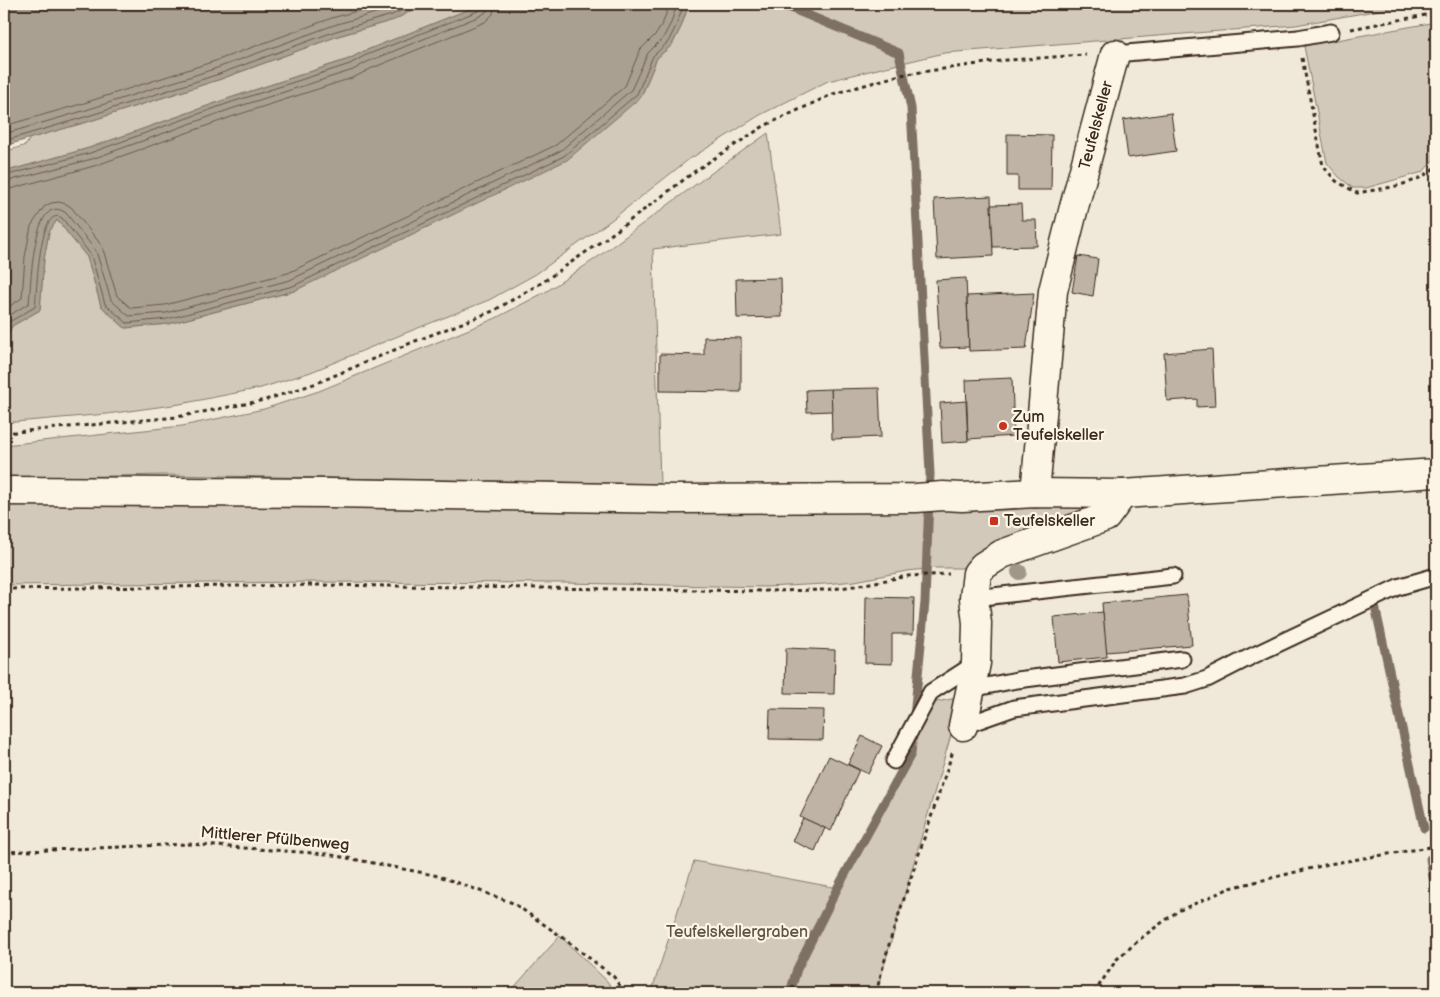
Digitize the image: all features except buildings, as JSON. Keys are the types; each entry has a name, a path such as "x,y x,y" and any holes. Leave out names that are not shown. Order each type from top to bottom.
{"main road":[{"name":"Teufelskeller","path":"1035,493 1052,291 1116,54"},
{"path":"4,491 330,493 675,499 916,498 1035,493 1123,494 1436,473"},
{"path":"963,726 974,676 977,623 974,598 977,573 983,566 1002,554 1106,517 1123,494"}],"lane":[{"path":"1116,54 1298,38 1331,32"},
{"path":"974,598 1173,576"},
{"path":"963,726 1014,708 1185,686 1207,679 1398,587 1436,576"},
{"path":"894,761 931,692 974,676 1017,680 1182,659"}],"path":[{"path":"1331,32 1436,13"},
{"path":"1298,38 1323,166 1336,181 1357,193 1387,188 1419,179 1436,166"},
{"path":"4,433 177,417 265,400 317,383 413,342 493,311 544,282 698,169 764,126 833,94 900,75 937,69 1007,60 1116,54"},
{"path":"4,589 317,585 768,591 835,588 908,576 936,574"},
{"path":"876,993 890,940 963,726"},
{"name":"Mittlerer Pfülbenweg","path":"4,852 188,844 327,854 439,876 513,903 562,937 614,977 624,993"},
{"path":"1094,993 1117,959 1145,935 1178,911 1230,888 1329,864 1436,846"}],"green space":[{"path":"424,4 482,4 362,52 349,59 227,99 89,148 4,172 4,152 26,145 30,138 87,122 221,79 338,36 394,20"},
{"path":"689,4 1414,4 1296,25 944,53 828,81 760,115 688,160 610,221 536,274 489,300 311,372 261,388 180,404 107,414 4,423 4,343 12,326 40,310 44,259 49,232 57,220 87,257 101,306 125,328 168,324 294,291 641,97 657,58 672,45"},
{"path":"1436,22 1436,157 1423,172 1366,188 1353,188 1339,177 1327,163 1304,46"},
{"path":"768,133 781,234 653,249 660,484 164,475 4,478 4,445 182,426 264,409 319,391 496,318 547,291 595,259"},
{"path":"4,503 1082,506 1076,519 968,568 936,568 907,571 855,581 825,584 766,587 564,583 316,582 4,585"},
{"name":"Teufelskellergraben","path":"962,697 876,993 651,993 694,861 838,888 911,753 915,706"},
{"path":"560,936 607,981 615,993 509,993"}],"water":[{"path":"4,4 424,4 394,20 338,36 221,79 87,122 4,146"},
{"path":"482,4 689,4 672,45 657,58 641,97 567,160 294,291 168,324 125,328 101,306 87,257 57,220 49,232 44,259 40,310 12,326 4,343 4,172 89,148 227,99 349,59 362,52"}],"waterway":[{"path":"781,4 899,53 911,108 930,474 925,602 914,717"},
{"path":"1375,606 1424,828"},
{"path":"790,993 797,969 838,887 911,754 913,733"},
{"path":"1430,859 1436,896"}],"place":[{"name":"Zum Teufelskeller","path":"1003,426"},
{"name":"Teufelskeller","path":"994,521"}]}
